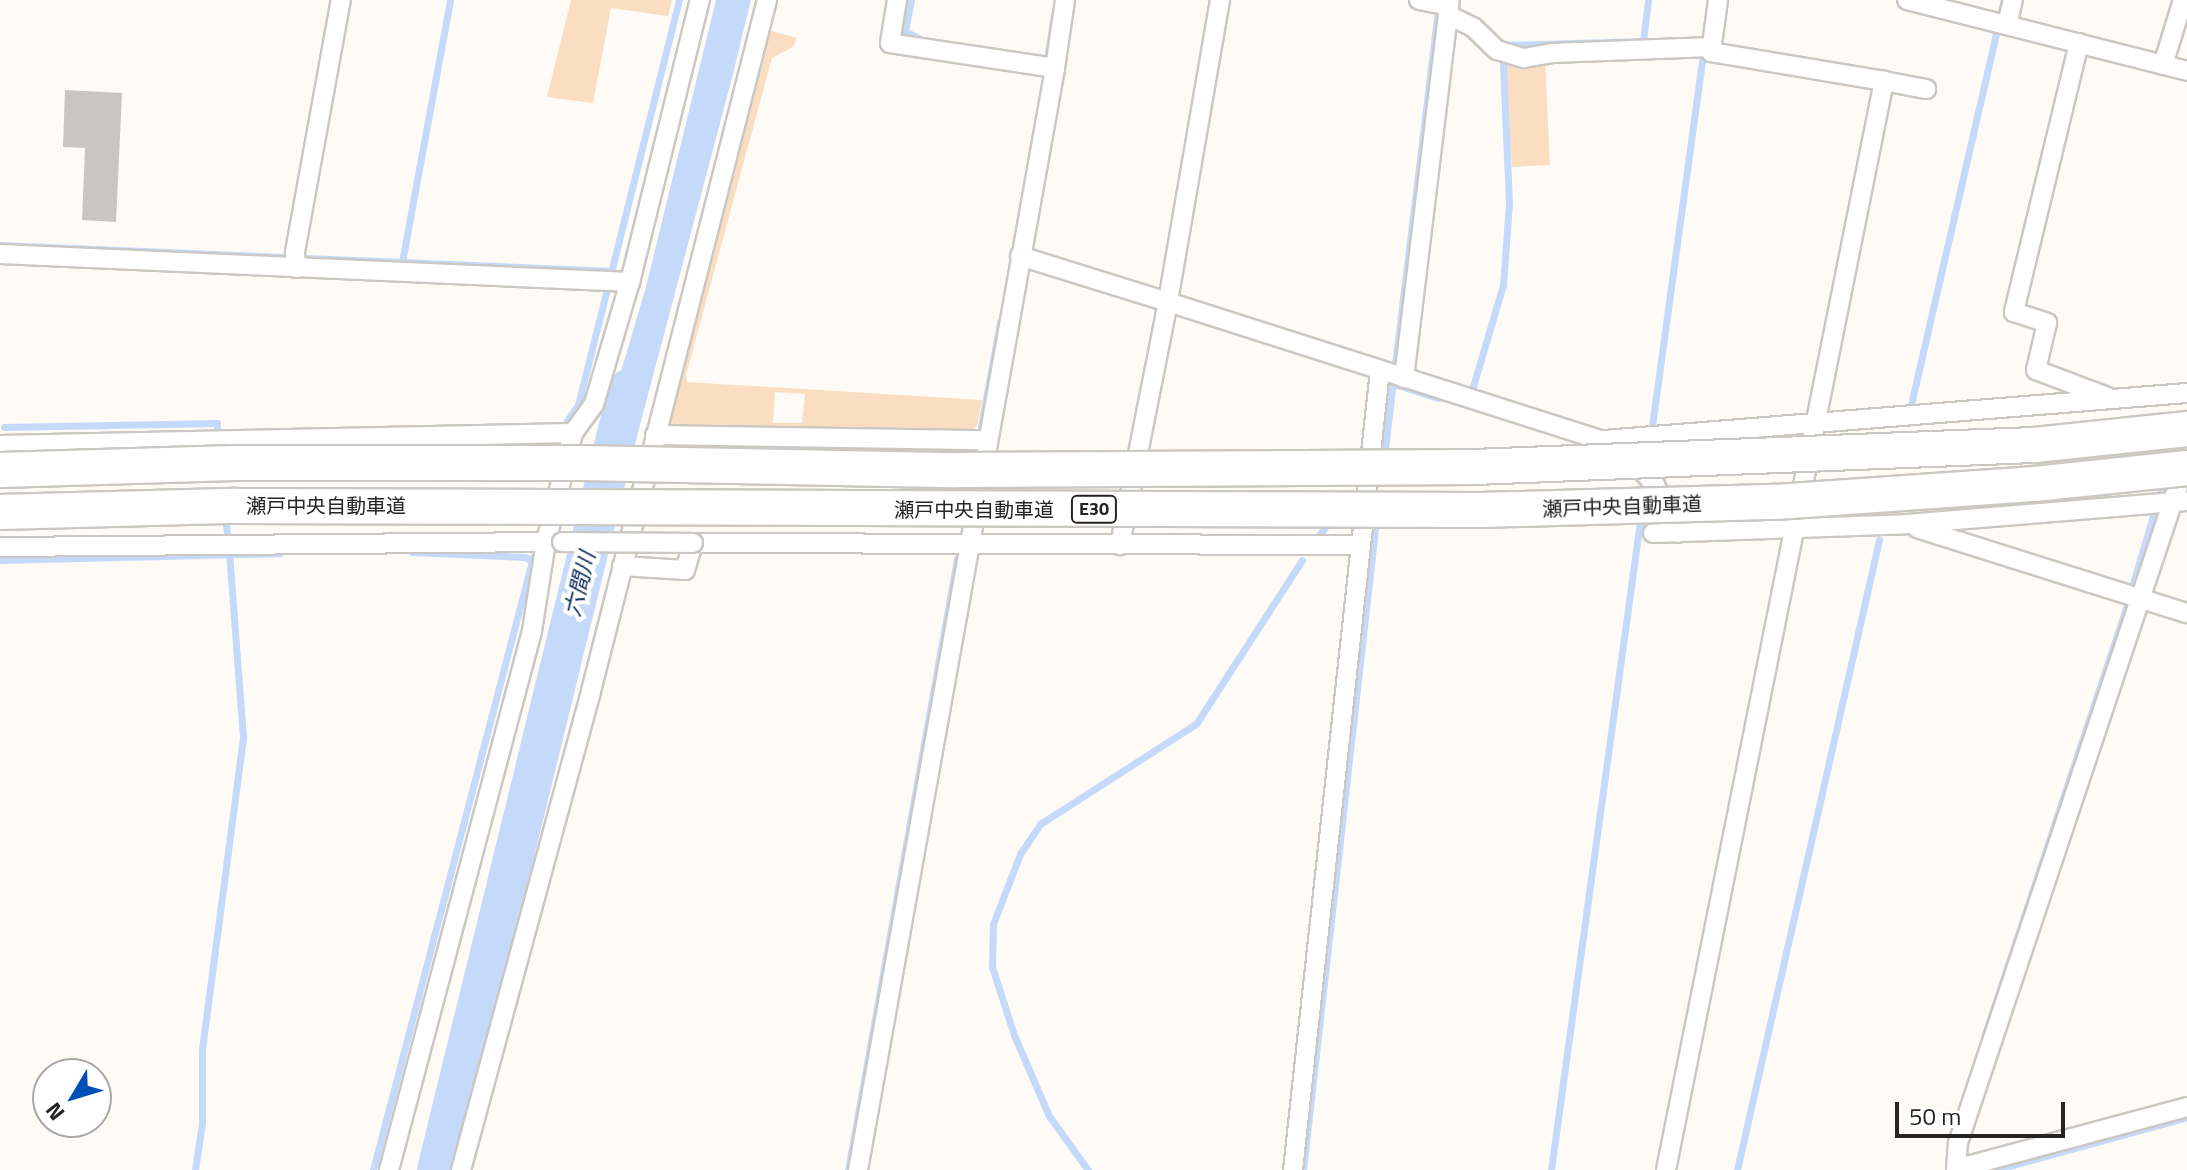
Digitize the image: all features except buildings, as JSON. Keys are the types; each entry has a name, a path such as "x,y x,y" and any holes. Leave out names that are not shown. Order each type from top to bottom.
{"highway":[{"name":"瀬戸中央自動車道","path":"0,470 234,463 580,463 955,470 1474,467 2035,445 2187,429"},
{"name":"瀬戸中央自動車道","path":"0,512 314,505 1481,510 1776,502 2035,484 2187,468"}],"street":[{"path":"295,260 341,0"},
{"path":"389,1170 532,631 554,542 573,433 594,404 616,282 700,0"},
{"path":"461,1170 622,566 767,0"},
{"path":"897,0 890,43 1049,67"},
{"path":"858,1170 1020,256 1049,67 1065,0"},
{"path":"1120,545 1168,302 1220,0"},
{"path":"1706,48 1718,0"},
{"path":"1907,0 2187,71"},
{"path":"2001,23 2013,0"},
{"path":"2163,65 2183,0"},
{"path":"1293,1170 1361,545 1393,374 1441,5 1501,51 1524,58 1552,53 1706,48 1711,52 1926,89"},
{"path":"2079,43 2014,312 2047,323 2036,370 2115,399"},
{"path":"1666,1170 1797,529 1884,81"},
{"path":"0,254 295,260 616,282"},
{"path":"1020,256 1601,440 1625,452 1655,485 1678,533"},
{"path":"1601,440 2185,393"},
{"path":"0,445 573,433"},
{"path":"655,435 986,440"},
{"path":"2187,459 2167,502 2132,597 1958,1143 1956,1169 2187,1107"},
{"path":"1653,533 1907,524 2167,502"},
{"path":"1907,524 2187,613"},
{"path":"0,547 554,542 1361,545"},
{"path":"622,566 685,570 693,543"}],"shaded area":[{"path":"571,0 672,0 668,16 611,8 593,103 547,97"},
{"path":"768,30 797,38 793,47 772,58 686,375 687,382 982,400 977,426 971,431 668,428 665,423","holes":["775,392 805,394 802,423 773,423"]},
{"path":"1505,60 1545,60 1550,165 1512,167"}],"water":[{"path":"716,0 751,0 732,78 636,440 601,439 646,287"}],"waterway":[{"path":"402,262 450,0"},
{"path":"564,425 578,405 679,0"},
{"path":"911,0 905,31 918,38"},
{"path":"1472,390 1503,285 1509,203 1502,45 1643,41 1648,0"},
{"path":"1910,409 2004,0"},
{"path":"1384,456 1439,4"},
{"path":"1046,66 1054,15"},
{"path":"1652,426 1704,48"},
{"path":"0,245 612,271"},
{"path":"981,426 1000,322"},
{"path":"1394,384 1438,398"},
{"name":"六間川","path":"437,1170 628,389"},
{"path":"4,427 217,423 217,429"},
{"path":"1985,1034 2126,607 2163,482"},
{"path":"1551,1170 1641,514"},
{"path":"225,516 227,533"},
{"path":"1303,1170 1376,520"},
{"path":"1319,535 1330,521"},
{"path":"1737,1170 1879,540"},
{"path":"195,1170 202,1123 202,1049 243,738 229,552"},
{"path":"412,552 525,557 532,561"},
{"path":"1,560 280,553"},
{"path":"373,1170 533,557"},
{"path":"848,1170 957,559"},
{"path":"1088,1170 1049,1116 1014,1035 992,967 993,924 1020,854 1040,824 1196,724 1302,560"},
{"path":"1995,1170 2187,1117"},
{"path":"1948,1170 1950,1145"}]}
